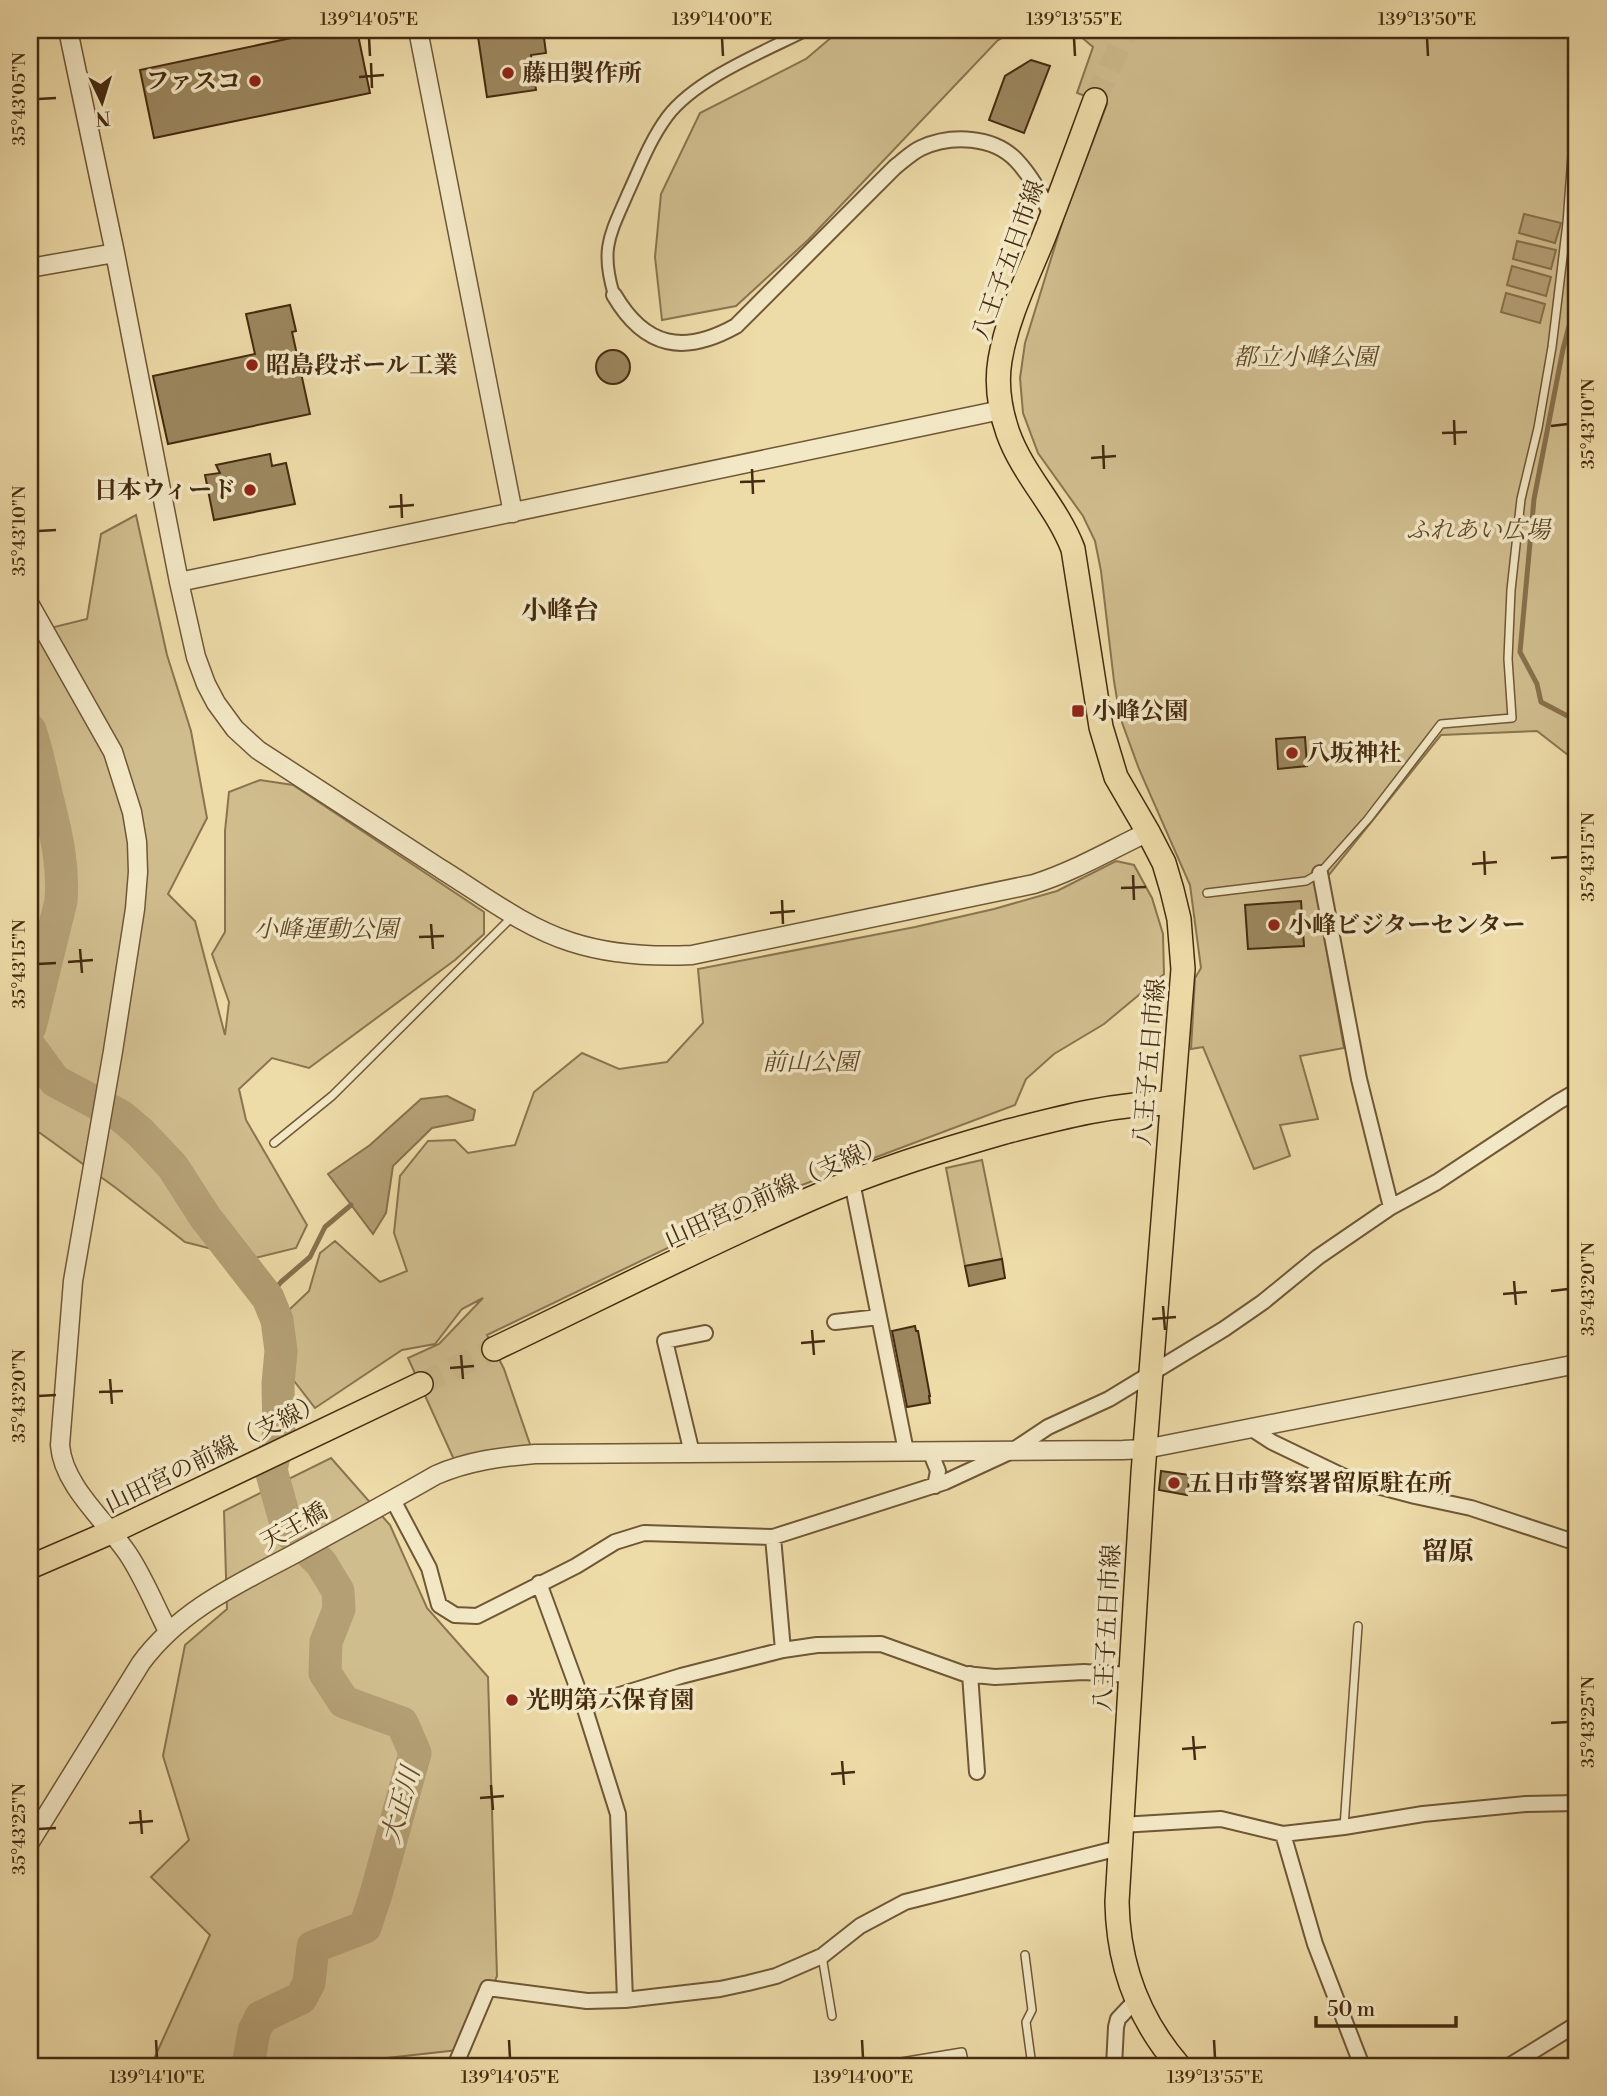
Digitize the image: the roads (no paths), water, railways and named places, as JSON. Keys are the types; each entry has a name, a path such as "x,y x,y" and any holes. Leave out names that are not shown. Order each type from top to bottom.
{"main road":[{"name":"八王子五日市線","path":"1095,100 1019,300 1000,360 999,379 1001,410 1015,450 1066,530 1073,549 1101,727 1116,777 1164,863 1182,945 1182,993 1144,1449 1116,1902 1125,1970 1136,2000 1156,2036 1180,2066"},
{"name":"山田宮の前線（支線）","path":"494,1349 852,1182 944,1149 1027,1126 1112,1107 1171,1103"},
{"name":"山田宮の前線（支線）","path":"30,1567 111,1532 421,1384"}],"street":[{"path":"68,30 115,253 179,582 199,666 216,703 234,729 258,750 514,916 569,942 632,955 692,955 929,908 1034,884 1059,876 1148,832"},
{"path":"418,30 513,513"},
{"path":"807,30 733,66 686,97 668,115 649,145 612,228 606,251 607,274 614,295 624,312 643,329 665,342 687,344 714,338 736,326 895,167 921,148 947,141 974,139 996,145 1016,159 1052,216"},
{"path":"30,268 115,253"},
{"path":"179,582 1001,410"},
{"path":"30,605 113,752 132,812 137,842 138,872 128,958 73,1281 61,1457 73,1482 128,1555 168,1631"},
{"path":"1320,873 1359,1079 1391,1207"},
{"path":"393,1500 429,1568 439,1605 454,1615 477,1616 576,1566 615,1542 644,1533 773,1537 935,1486 1012,1451 1048,1427 1109,1399 1151,1374 1243,1316 1318,1257 1391,1207 1437,1182 1577,1091"},
{"path":"852,1182 906,1451"},
{"path":"835,1322 879,1317"},
{"path":"692,1453 665,1341 705,1333"},
{"name":"天王橋","path":"30,1842 141,1663 168,1631 197,1608 242,1582 457,1466 485,1459 535,1454 1144,1449 1577,1364"},
{"path":"1252,1429 1272,1442 1348,1478 1471,1508 1577,1543"},
{"path":"930,1451 938,1471 935,1486"},
{"path":"773,1537 783,1650"},
{"path":"539,1583 584,1706 618,1814 625,2000"},
{"path":"584,1706 681,1676 783,1650 817,1645 881,1644 936,1665 995,1677 1084,1672 1130,1675"},
{"path":"970,1674 977,1772"},
{"path":"455,2066 488,1988 587,2001 625,2000 720,1989 748,1983 776,1976 822,1956 860,1926 905,1902 1120,1836 1221,1819 1283,1834 1423,1814 1527,1804 1577,1803"},
{"path":"1283,1834 1315,1944 1362,2066"},
{"path":"1110,2063 1118,2019 1136,2000"},
{"path":"1509,2066 1577,2024"}],"lane":[{"path":"1207,893 1306,881 1320,873 1368,819 1440,724 1512,718 1508,659 1511,590 1521,499 1538,428 1552,347 1567,223 1577,89"},
{"path":"274,1143 332,1096 514,916"},
{"path":"1344,1827 1358,1626"},
{"path":"1025,1955 1032,2010 1026,2022 1032,2066"},
{"path":"822,1956 832,2016"},
{"path":"883,2065 962,2052 965,2066"}],"waterway":[{"path":"1577,296 1563,349 1534,499 1520,652 1537,684 1541,702 1577,721"},
{"path":"30,730 55,833 62,887 61,901 30,1027"},
{"name":"大正川","path":"30,1047 55,1081 121,1116 141,1133 173,1167 205,1217 268,1298 277,1320 281,1351 278,1384 279,1432 271,1470 288,1531 321,1563 338,1591 339,1609 326,1642 325,1673 344,1702 402,1723 415,1753 365,1927 313,1947 309,1983 301,1998 261,2017 254,2031 248,2066"},
{"path":"268,1298 281,1282 310,1257 325,1227 351,1205"}],"tunnel":[{"path":"1095,100 1127,30"},
{"path":"421,1384 494,1349"}],"place":[{"name":"藤田製作所","path":"508,73"},
{"name":"ファスコ","path":"255,81"},
{"name":"昭島段ボール工業","path":"252,365"},
{"name":"日本ウィード","path":"250,490"},
{"name":"小峰公園","path":"1078,711"},
{"name":"八坂神社","path":"1292,753"},
{"name":"小峰ビジターセンター","path":"1274,925"},
{"name":"五日市警察署留原駐在所","path":"1174,1483"},
{"name":"光明第六保育園","path":"512,1700"}],"district":[{"name":"小峰台","path":"560,610"},
{"name":"留原","path":"1448,1551"}],"park label":[{"name":"都立小峰公園","path":"1305,357"},
{"name":"ふれあい広場","path":"1478,530"},
{"name":"小峰運動公園","path":"326,929"},
{"name":"前山公園","path":"810,1062"}]}
